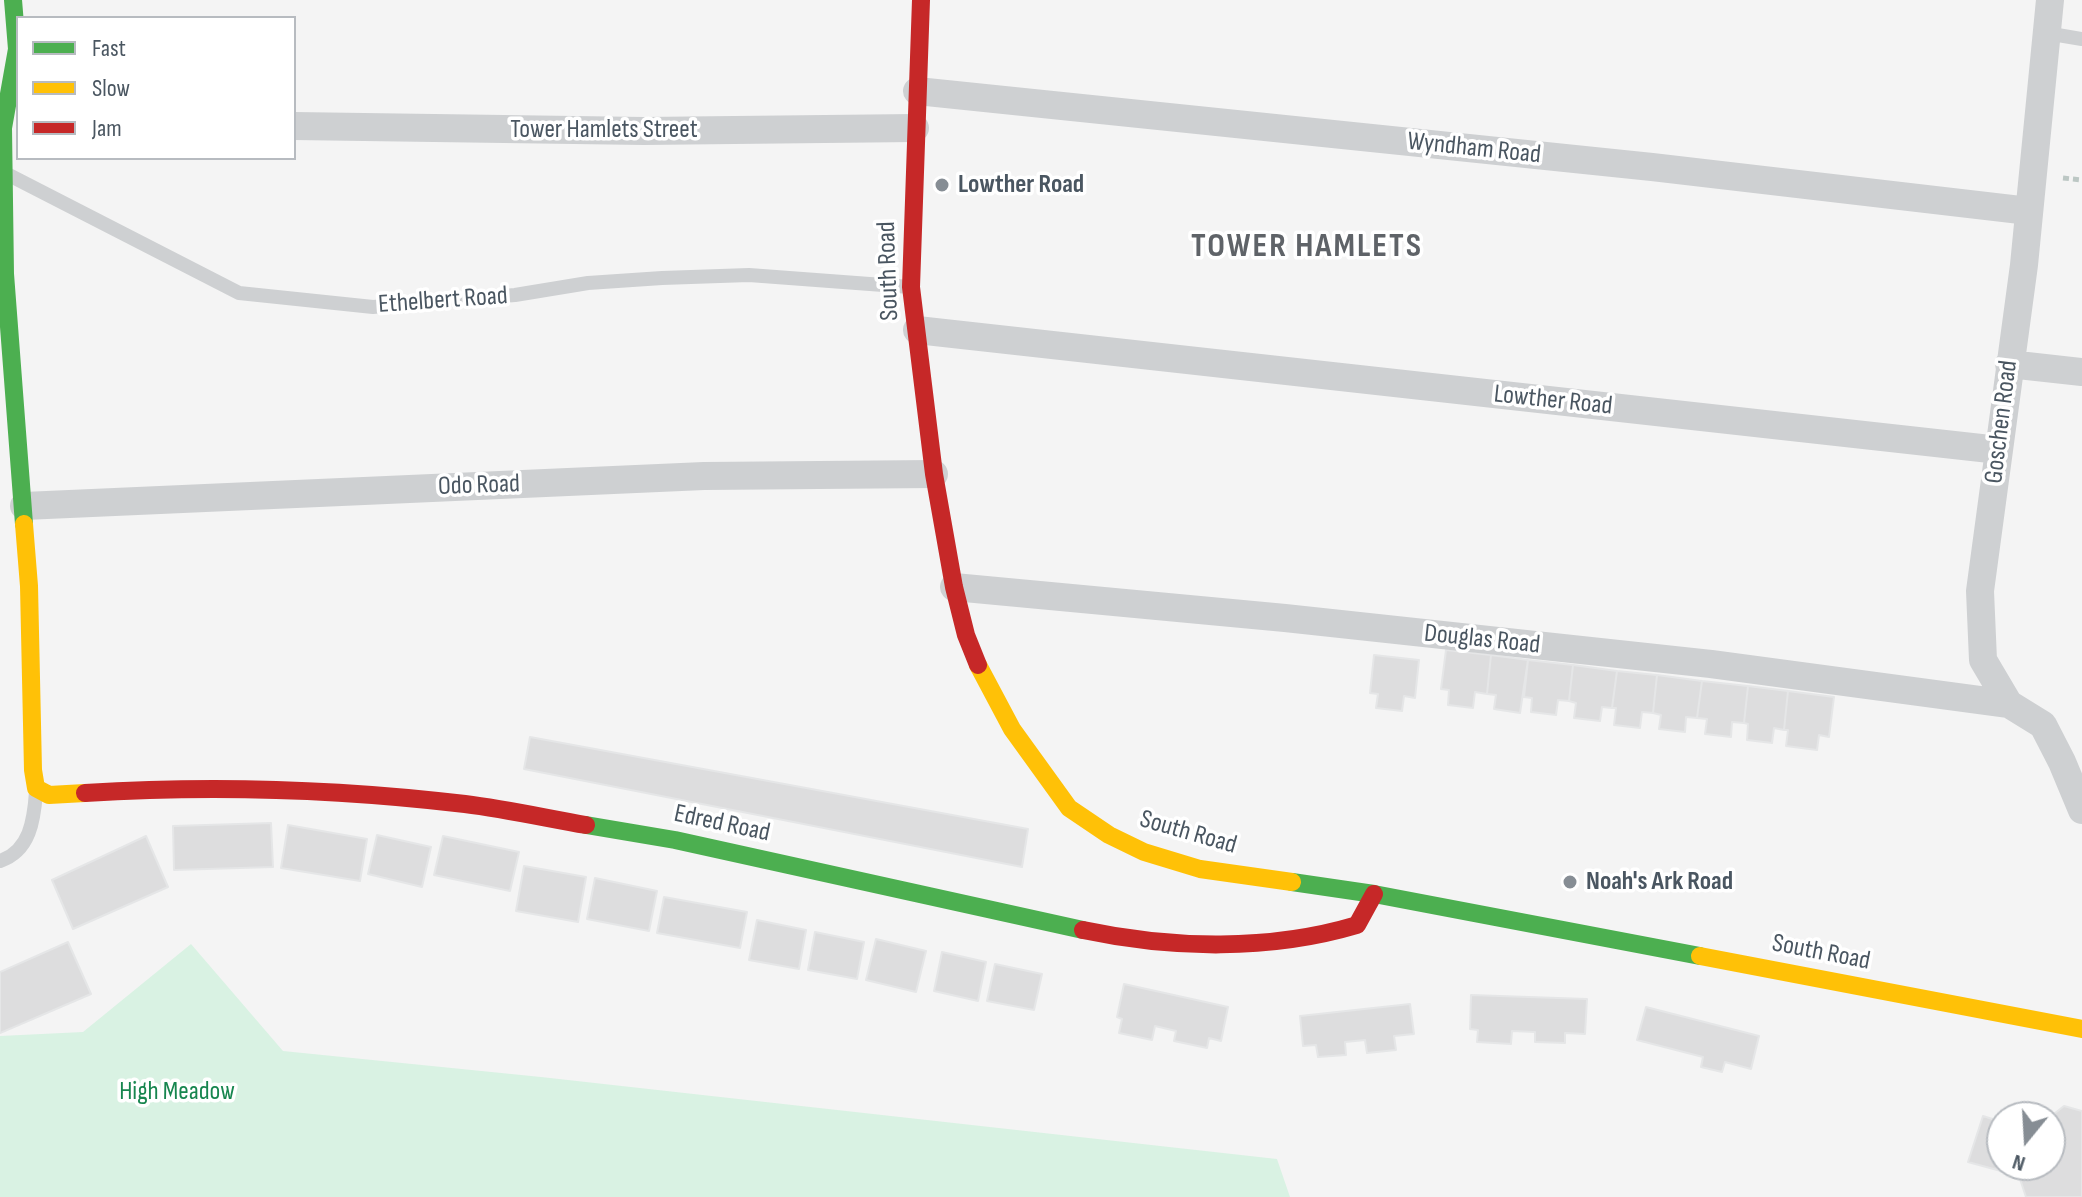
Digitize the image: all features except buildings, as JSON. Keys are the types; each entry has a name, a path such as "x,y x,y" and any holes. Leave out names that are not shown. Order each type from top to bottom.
{"street":[{"path":"13,0 16,37"},
{"name":"South Road","path":"921,0 911,287 934,474 954,587 975,659 1012,729 1069,808 1109,835 1144,852 1200,869 1374,894 2082,1029"},
{"name":"Goschen Road","path":"2050,0 2029,211 1980,591 1983,660 2009,704 2043,725 2082,810"},
{"path":"16,57 3,179 5,274 29,586 36,788"},
{"name":"Wyndham Road","path":"917,91 1652,167 2029,211"},
{"name":"Tower Hamlets Street","path":"296,126 644,131 915,128"},
{"name":"Lowther Road","path":"917,330 1999,450"},
{"path":"2009,364 2082,372"},
{"name":"Odo Road","path":"24,506 704,476 934,474"},
{"name":"Douglas Road","path":"954,587 1711,664 2009,704"},
{"name":"Edred Road","path":"36,788 49,795 128,790 301,790 466,804 675,840 1121,938 1214,945 1317,937 1357,925 1374,894"}],"lane":[{"path":"2046,33 2082,39"},
{"name":"Ethelbert Road","path":"3,179 239,293 373,307 515,295 588,283 662,278 749,275 911,287"},
{"path":"0,861 10,857 30,832 36,788"}],"green space":[{"name":"High Meadow","path":"191,944 283,1051 1277,1159 1290,1197 0,1197 0,1036 83,1032"}],"traffic: fast":[{"path":"13,0 16,37"},
{"path":"16,55 3,128 5,274 24,524"},
{"path":"586,825 675,840 1083,930"},
{"path":"1292,882 1374,894 1700,956"}],"traffic: slow":[{"path":"24,524 36,788 49,795 85,793"},
{"path":"978,665 1012,729 1069,808 1109,835 1144,852 1200,869 1292,882"},
{"path":"1700,956 2082,1029"}],"traffic: jam":[{"path":"921,0 911,287 934,474 954,587 966,635 978,665"},
{"path":"85,793 227,789 370,795 480,806 586,825"},
{"path":"1083,930 1186,944 1290,939 1357,925 1374,894"}],"place":[{"name":"Lowther Road","path":"942,185"},
{"name":"Noah's Ark Road","path":"1570,882"}],"district":[{"name":"TOWER HAMLETS","path":"1307,247"}]}
